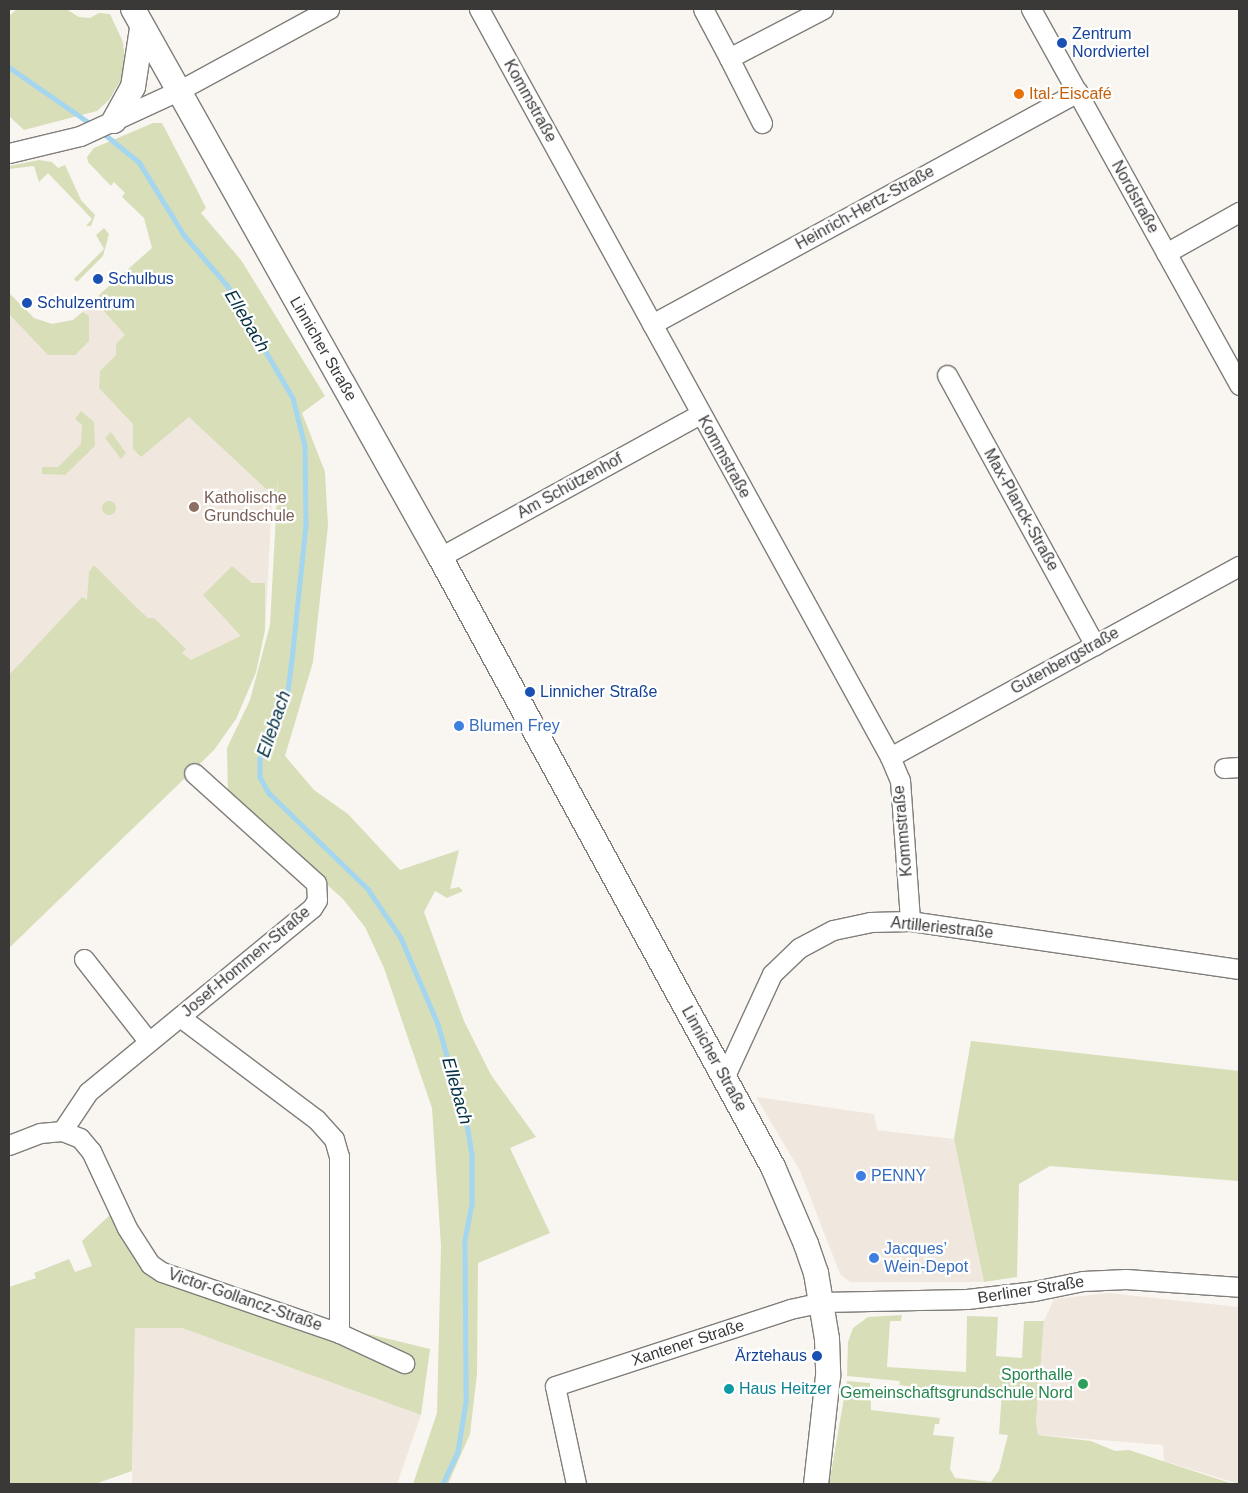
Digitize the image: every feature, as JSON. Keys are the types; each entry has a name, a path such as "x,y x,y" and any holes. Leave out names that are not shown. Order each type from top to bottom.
{"main road":[{"name":"Linnicher Straße","path":"137,18 440,557 781,1184 806,1244 822,1302 828,1339 828,1376 816,1484"},
{"path":"110,123 133,87 137,18"}],"street":[{"path":"9,153 80,136 110,123 178,91 329,9"},
{"name":"Kommstraße","path":"479,9 890,757 900,780 910,922"},
{"path":"702,9 762,123"},
{"path":"729,58 823,9"},
{"name":"Nordstraße","path":"1031,9 1239,385"},
{"name":"Heinrich-Hertz-Straße","path":"652,324 1078,92"},
{"path":"1166,253 1239,212"},
{"name":"Max-Planck-Straße","path":"947,375 1096,645"},
{"name":"Am Schützenhof","path":"440,557 700,414"},
{"name":"Gutenbergstraße","path":"890,757 1239,566"},
{"name":"Josef-Hommen-Straße","path":"62,1131 88,1092 312,908 317,900 316,883 194,773"},
{"name":"Artilleriestraße","path":"724,1078 772,974 799,948 833,930 870,922 910,922 1239,969"},
{"path":"84,959 148,1041"},
{"path":"180,1018 316,1120 334,1139 339,1156 339,1333"},
{"path":"9,1145 40,1133 62,1131"},
{"name":"Victor-Gollancz-Straße","path":"62,1131 80,1138 91,1151 127,1228 150,1264 162,1272 339,1333 404,1363"},
{"name":"Berliner Straße","path":"822,1302 967,1299 1034,1291 1083,1281 1126,1279 1239,1287"},
{"name":"Xantener Straße","path":"576,1484 555,1386 790,1309 822,1302"}],"shaded area":[{"path":"152,248 274,467 265,630 256,672 236,719 216,746 9,948 9,293 34,318 52,324 73,320"},
{"path":"756,1097 874,1114 877,1130 954,1139 984,1282 850,1282 840,1274 800,1171"},
{"path":"1108,1293 1239,1307 1239,1484 1164,1461 1163,1445 1038,1435 1036,1422 1044,1321 1054,1299"},
{"path":"135,1328 182,1328 421,1415 397,1484 132,1484"}],"green space":[{"path":"17,9 66,9 79,17 90,18 99,13 110,14 123,42 126,71 109,100 97,111 24,130 9,116 9,16"},
{"path":"153,123 162,123 206,208 201,213 241,260 325,396 302,413 325,472 328,526 313,662 285,756 314,790 348,814 400,870 459,850 450,889 459,887 463,891 447,898 435,891 424,912 464,1021 491,1075 536,1137 510,1148 550,1233 478,1263 477,1374 470,1434 448,1484 413,1484 437,1413 441,1246 432,1108 384,968 365,927 343,899 228,796 227,748 250,700 270,625 278,478 276,498 189,417 141,457 133,449 133,424 99,388 100,371 116,355 116,344 125,335 104,311 99,295 152,248 144,218 122,197 125,193 114,182 111,186 88,162 87,157 94,148"},
{"path":"39,160 52,162 58,168 65,165 81,200 95,215 91,226 86,226 92,219 48,173 39,182 34,166 9,169 9,166"},
{"path":"104,228 109,234 103,256 77,282 74,279 104,249 96,235"},
{"path":"9,293 34,318 52,324 73,320 83,312 89,316 89,341 75,355 48,355 9,314"},
{"path":"81,411 94,422 95,446 65,475 42,474 42,467 58,467 81,444 82,425 75,419"},
{"path":"111,432 126,453 121,459 105,438"},
{"path":"106,501 112,501 116,508 112,515 106,515 102,511 102,505"},
{"path":"94,565 138,609 148,618 154,618 186,649 182,653 191,660 241,636 203,595 232,566 252,583 265,583 265,630 256,672 236,719 214,750 9,948 9,675 82,597 87,600 89,572"},
{"path":"971,1041 1239,1071 1239,1181 1050,1166 1019,1184 1017,1277 984,1282 954,1139"},
{"path":"112,1213 135,1256 410,1360 360,1332 430,1349 421,1415 182,1328 135,1328 132,1471 95,1484 9,1484 9,1287 36,1278 34,1273 69,1259 75,1272 92,1266 82,1241"},
{"path":"902,1315 901,1321 890,1321 887,1367 966,1372 967,1316 998,1317 996,1356 1022,1358 1024,1321 1044,1321 1036,1422 1038,1435 1091,1441 1115,1451 1129,1450 1233,1484 829,1484 847,1381 870,1383 871,1410 940,1418 939,1424 935,1424 933,1435 954,1437 950,1469 955,1478 991,1482 999,1470 1008,1435 999,1434 1002,1392 932,1384 931,1389 899,1385 900,1381 847,1376 848,1342 853,1328 868,1317"}],"waterway":[{"name":"Ellebach","path":"9,67 91,124"},
{"name":"Ellebach","path":"102,132 139,162 184,235 227,285 293,398 305,446 306,525 288,690 260,759 260,777 269,793 368,889 401,938 438,1024 468,1130 472,1156 472,1204 465,1241 466,1402 458,1452 443,1484"}],"place":[{"name":"Zentrum Nordviertel","path":"1062,43"},
{"name":"Ital. Eiscafé","path":"1019,94"},
{"name":"Schulbus","path":"98,279"},
{"name":"Schulzentrum","path":"27,303"},
{"name":"Katholische Grundschule","path":"194,507"},
{"name":"Linnicher Straße","path":"530,692"},
{"name":"Blumen Frey","path":"459,726"},
{"name":"PENNY","path":"861,1176"},
{"name":"Jacques’ Wein-Depot","path":"874,1258"},
{"name":"Ärztehaus","path":"817,1356"},
{"name":"Sporthalle Gemeinschaftsgrundschule Nord","path":"1083,1384"},
{"name":"Haus Heitzer","path":"729,1389"}]}
